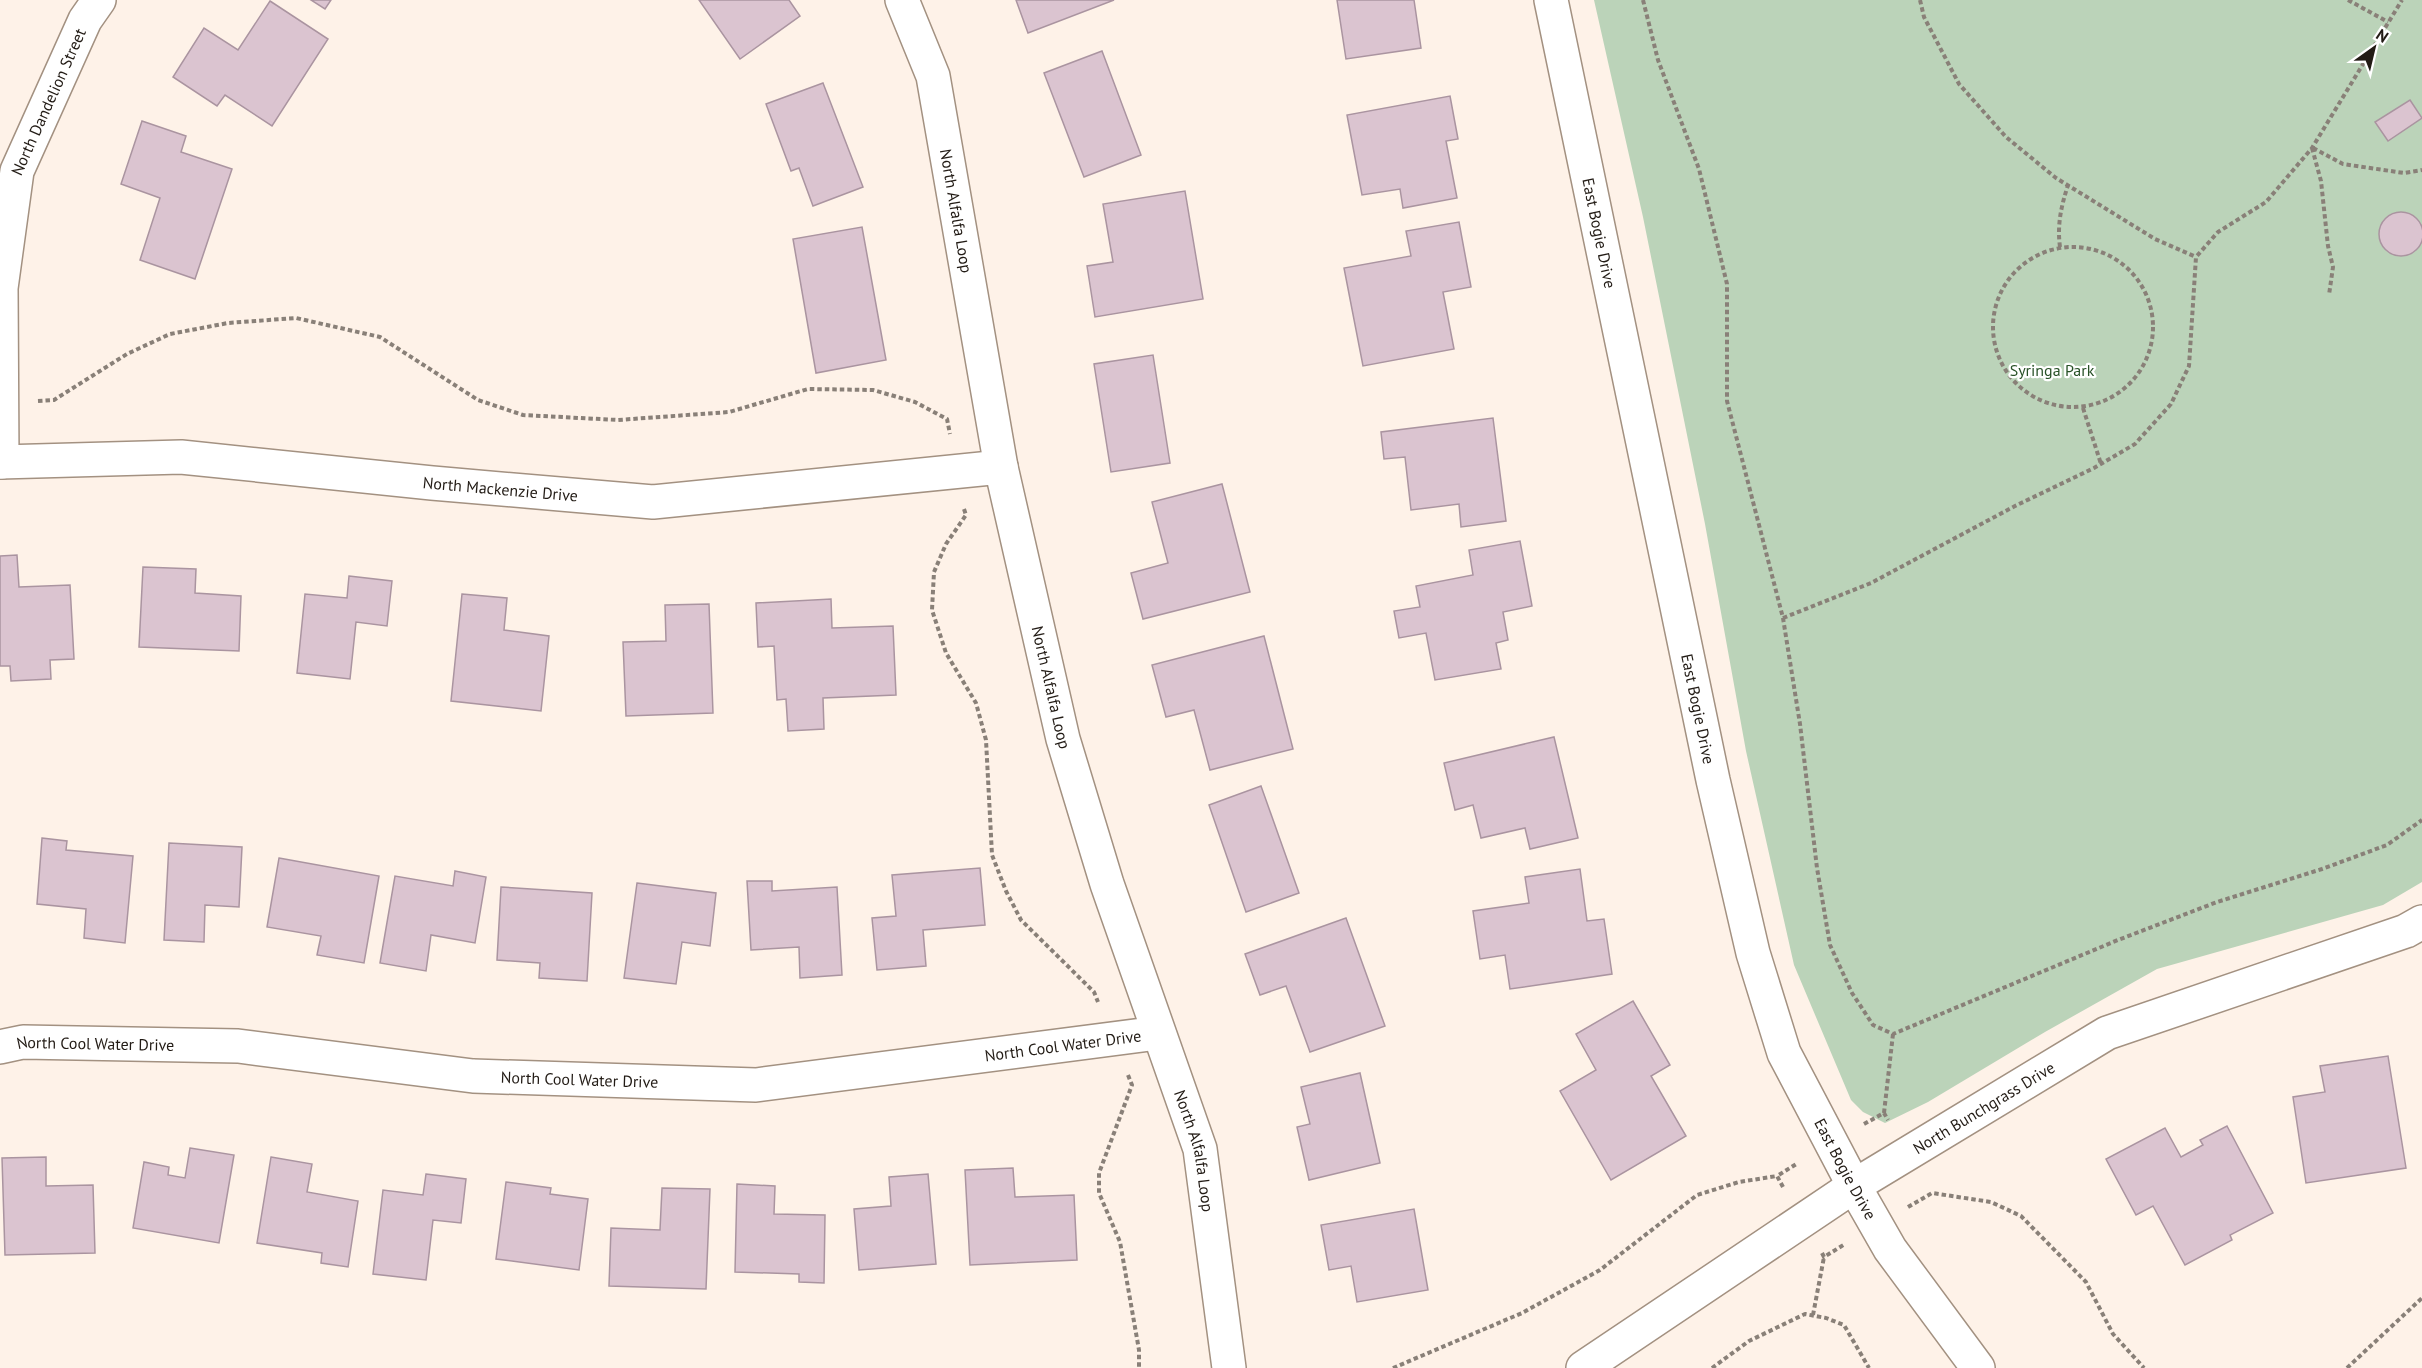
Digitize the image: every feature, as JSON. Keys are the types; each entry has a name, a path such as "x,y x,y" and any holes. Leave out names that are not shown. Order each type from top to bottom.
{"street":[{"name":"North Dandelion Street","path":"1,462 1,288 17,171 86,20 99,0"},
{"name":"North Alfalfa Loop","path":"902,0 933,76 1000,467 1063,739 1107,884 1200,1149 1229,1368"},
{"name":"East Bogie Drive","path":"1551,0 1713,780 1753,953 1784,1053 1890,1249 1978,1368"},
{"name":"North Mackenzie Drive","path":"1,462 182,457 432,483 653,502 1000,467"},
{"name":"North Bunchgrass Drive","path":"1583,1368 1854,1186 2107,1032 2406,931 2422,922"},
{"name":"North Cool Water Drive","path":"0,1047 23,1042 238,1046 473,1076 756,1085 1158,1033"}],"path":[{"path":"1643,0 1658,60 1699,169 1727,284 1727,401 1783,618 1800,724 1816,868 1830,945 1852,993 1873,1025 1893,1034 2118,940 2206,906 2322,869 2387,845 2422,820"},
{"path":"1920,0 1924,17 1959,84 2006,137 2068,185 2155,239 2196,258"},
{"path":"2348,0 2388,22"},
{"path":"1783,618 1871,583 2015,506 2101,464 2135,444 2171,404 2189,366 2196,258 2218,232 2266,202 2312,148 2402,0"},
{"path":"2312,148 2343,164 2404,173 2422,170"},
{"path":"2312,148 2321,181 2328,246 2333,267 2329,295"},
{"path":"2060,247 2058,231 2060,210 2068,185"},
{"path":"2060,247 2085,248 2109,255 2130,270 2145,291 2152,316 2152,341 2144,365 2128,385 2108,399 2083,408 2055,405 2030,395 2009,376 1996,352 1992,324 1998,298 2012,274 2034,257 2060,247"},
{"path":"54,400 128,354 170,334 228,323 297,318 380,337 478,400 523,415 618,420 729,412 808,389 873,390 915,402 947,419"},
{"path":"2083,408 2101,464"},
{"path":"966,515 946,544 934,572 932,610 946,653 976,703 986,740 992,855 1006,891 1021,920 1094,992"},
{"path":"1884,1113 1893,1034"},
{"path":"1132,1085 1099,1173 1099,1193 1120,1242 1138,1338 1139,1368"},
{"path":"1393,1368 1522,1313 1600,1270 1697,1195 1739,1182 1777,1176"},
{"path":"1932,1192 1991,1202 2021,1216 2086,1282 2113,1334 2144,1368"},
{"path":"1813,1315 1824,1257"},
{"path":"2347,1368 2422,1298"},
{"path":"1712,1368 1749,1341 1805,1314 1826,1318 1844,1325 1869,1368"}],"green space":[{"name":"Syringa Park","path":"1594,0 2422,0 2422,882 2383,905 2157,969 1928,1102 1885,1123 1863,1112 1851,1100 1794,965 1746,751 1705,524 1643,217"}],"building":[{"path":"311,0 331,0 325,9"},
{"path":"699,0 789,0 800,16 740,59"},
{"path":"1016,0 1114,0 1028,33"},
{"path":"1337,0 1414,0 1421,48 1346,59"},
{"path":"270,1 328,39 272,126 225,95 217,106 173,77 204,28 238,50"},
{"path":"1102,51 1141,155 1084,177 1044,73"},
{"path":"823,83 863,187 813,206 799,168 791,171 766,104"},
{"path":"1450,96 1458,139 1446,141 1457,198 1403,208 1400,189 1362,195 1347,115"},
{"path":"2410,100 2422,118 2388,141 2375,122"},
{"path":"142,121 186,136 181,152 232,169 195,279 140,260 160,198 121,184"},
{"path":"1185,191 1203,299 1095,317 1087,266 1113,262 1103,204"},
{"path":"2401,212 2416,219 2423,234 2416,249 2401,256 2386,249 2379,234 2386,219"},
{"path":"1459,222 1471,287 1443,292 1454,349 1363,366 1344,268 1411,256 1406,231"},
{"path":"862,227 886,360 816,373 793,239"},
{"path":"1153,355 1170,463 1111,472 1094,364"},
{"path":"1493,418 1506,521 1461,527 1459,504 1411,510 1405,457 1384,459 1381,432"},
{"path":"1222,484 1250,592 1143,619 1131,573 1168,563 1152,502"},
{"path":"1520,541 1532,606 1503,612 1508,640 1496,643 1501,669 1435,680 1426,633 1399,638 1394,611 1420,607 1416,586 1473,575 1469,550"},
{"path":"17,555 19,587 70,585 74,659 50,660 51,679 11,681 10,666 0,666 0,556"},
{"path":"143,567 196,569 195,593 241,596 239,651 139,647"},
{"path":"349,576 392,581 387,626 356,622 350,679 297,673 305,594 347,598"},
{"path":"462,594 507,598 504,630 549,636 541,711 451,701"},
{"path":"831,599 832,628 893,626 896,695 823,698 824,729 788,731 786,699 777,700 774,646 758,647 756,603"},
{"path":"709,604 713,713 626,716 623,642 666,641 665,605"},
{"path":"1264,636 1293,749 1210,770 1194,710 1166,717 1152,665"},
{"path":"1554,737 1578,838 1530,849 1525,828 1481,838 1473,805 1455,810 1444,763"},
{"path":"1261,786 1299,893 1246,912 1209,805"},
{"path":"42,838 67,841 66,850 133,856 125,943 84,938 86,909 37,904"},
{"path":"169,843 242,847 239,907 205,905 204,942 164,940"},
{"path":"279,858 379,876 364,963 317,955 321,936 267,927"},
{"path":"980,868 985,925 923,930 926,966 877,970 872,918 896,916 892,875"},
{"path":"1580,869 1587,921 1604,919 1612,974 1510,989 1505,955 1480,959 1473,911 1529,903 1525,877"},
{"path":"455,871 486,877 475,943 431,935 426,971 380,963 395,876 453,886"},
{"path":"747,881 772,881 772,891 837,887 842,975 800,978 799,947 751,950"},
{"path":"637,883 716,893 710,946 682,942 676,984 624,978"},
{"path":"501,887 592,893 587,981 539,978 540,963 497,960"},
{"path":"1346,918 1385,1026 1310,1052 1286,986 1260,995 1245,954"},
{"path":"1633,1001 1670,1065 1651,1076 1686,1136 1611,1180 1560,1091 1596,1070 1576,1034"},
{"path":"2388,1056 2406,1168 2306,1183 2293,1097 2325,1092 2320,1066"},
{"path":"1360,1073 1380,1163 1309,1180 1297,1127 1310,1124 1301,1087"},
{"path":"2227,1126 2273,1213 2230,1235 2232,1240 2185,1265 2153,1206 2136,1215 2106,1159 2165,1128 2181,1157 2203,1145 2200,1140"},
{"path":"190,1148 234,1155 219,1243 133,1228 144,1162 169,1167 168,1175 185,1178"},
{"path":"46,1157 46,1186 93,1185 95,1253 5,1255 2,1158"},
{"path":"271,1157 312,1164 307,1192 358,1201 348,1267 321,1263 322,1253 257,1243"},
{"path":"1013,1168 1015,1197 1074,1195 1077,1260 970,1265 965,1170"},
{"path":"426,1174 466,1179 461,1223 433,1220 426,1280 373,1274 383,1190 423,1195"},
{"path":"928,1174 936,1264 859,1270 854,1209 891,1206 889,1177"},
{"path":"506,1182 551,1188 550,1194 588,1199 579,1270 496,1259"},
{"path":"737,1184 775,1186 774,1214 825,1215 824,1283 799,1282 799,1274 735,1272"},
{"path":"662,1188 710,1189 706,1289 609,1286 611,1228 660,1230"},
{"path":"1414,1209 1428,1290 1357,1302 1351,1266 1329,1270 1321,1225"}]}
